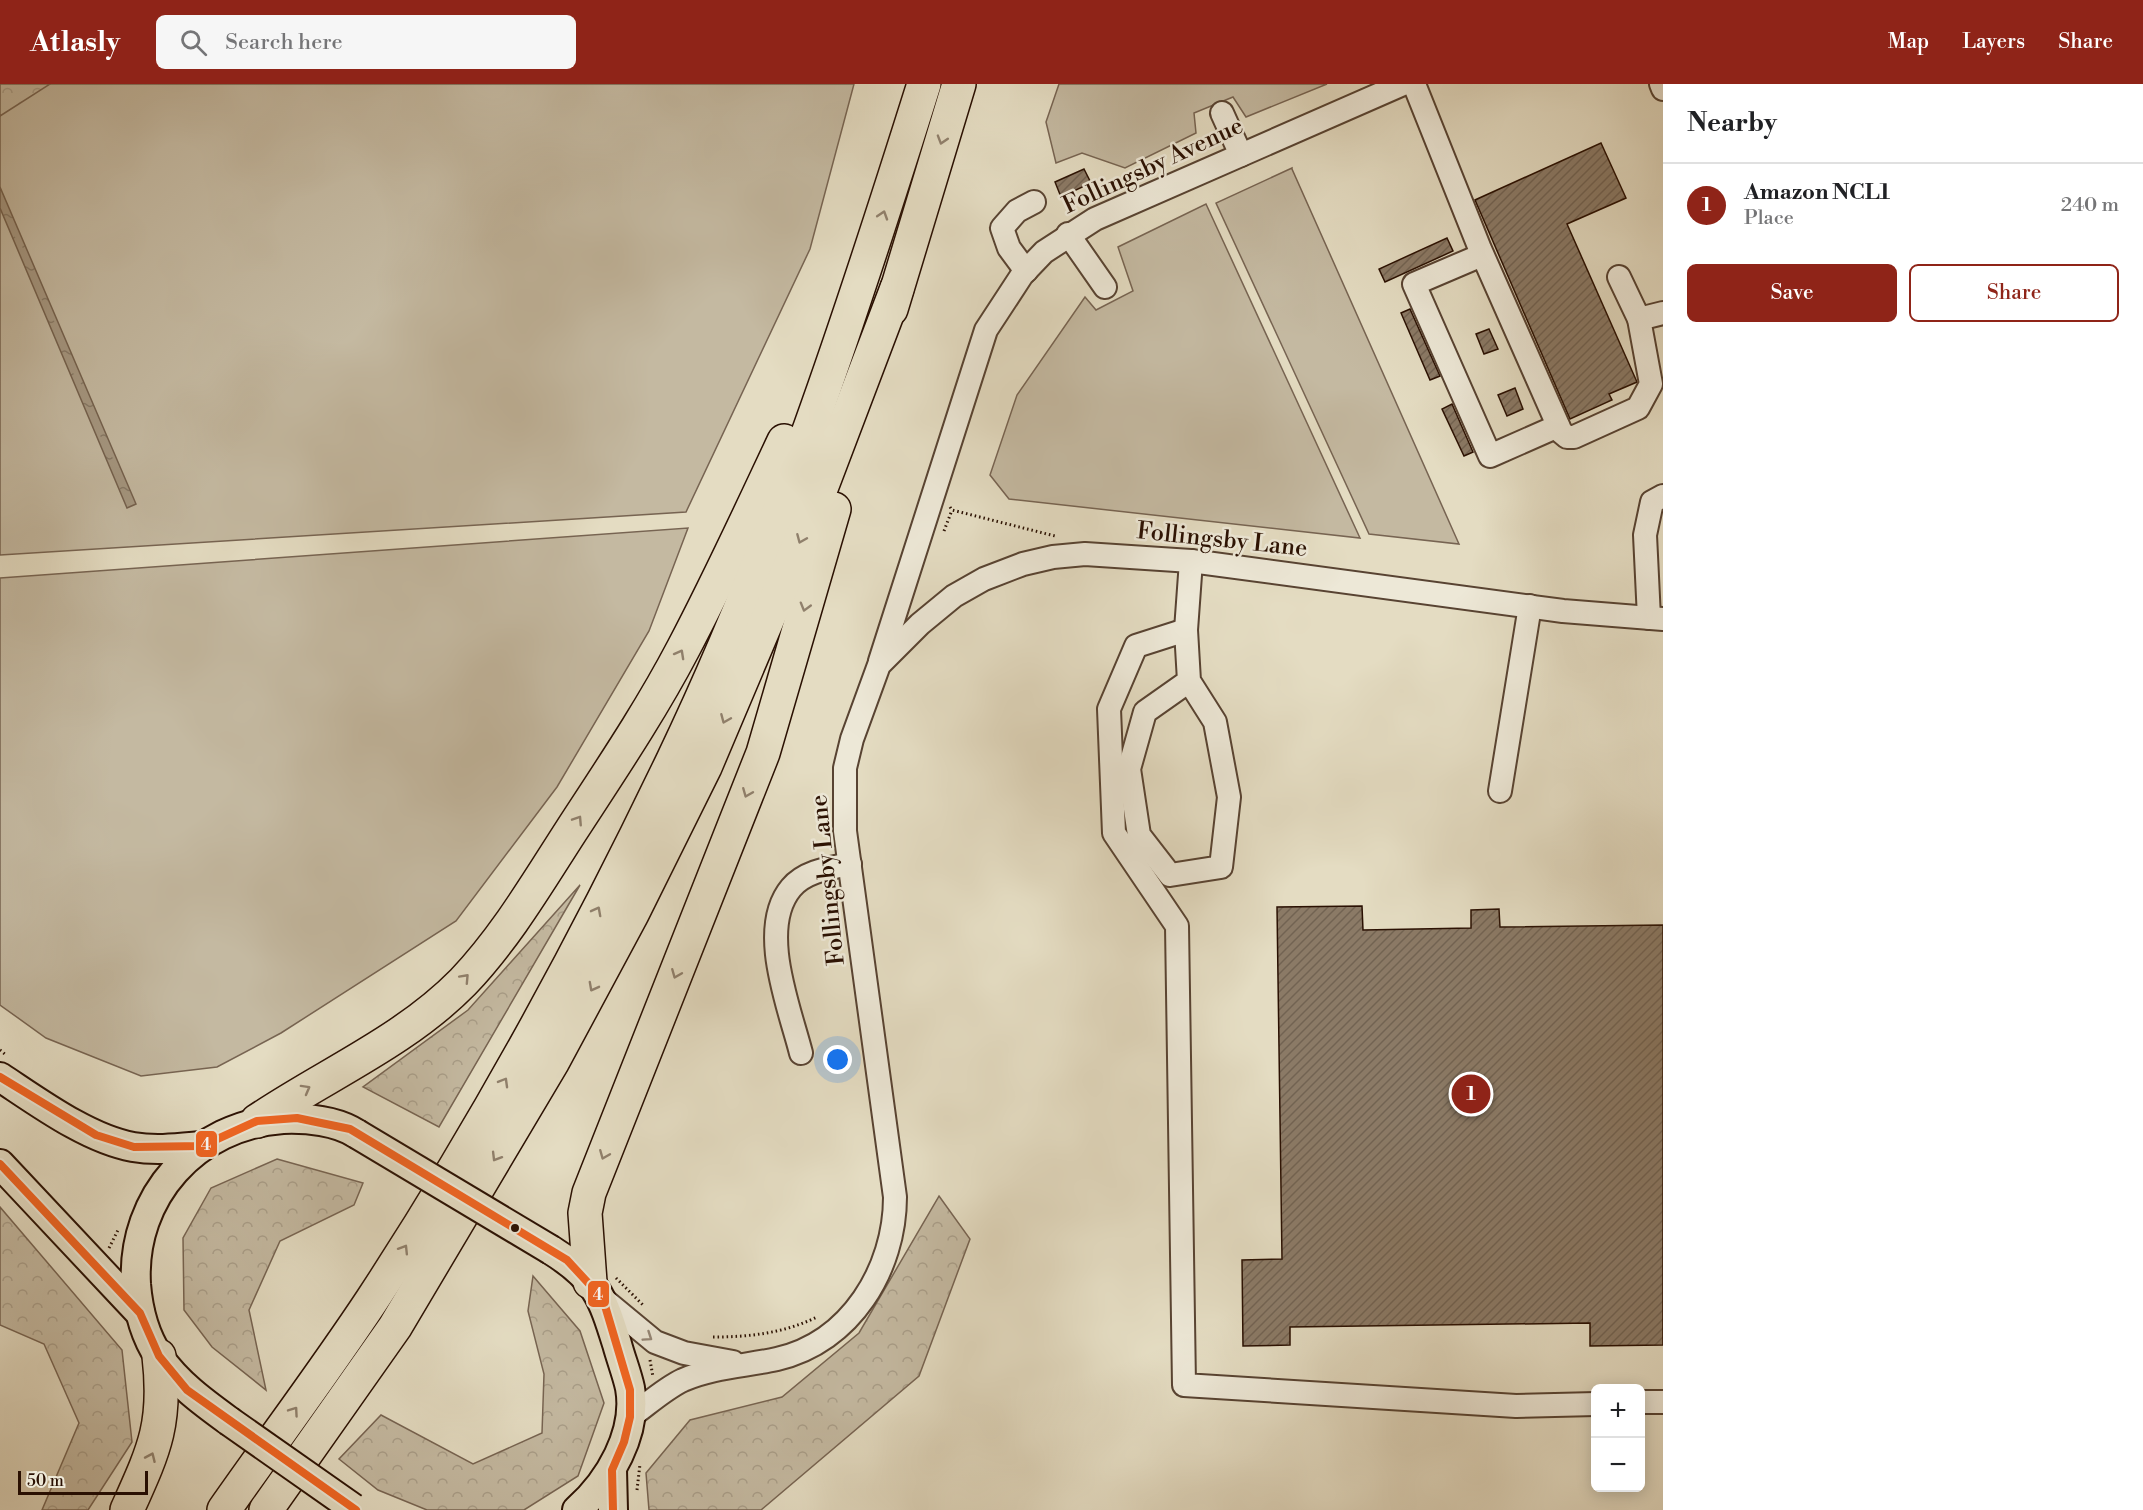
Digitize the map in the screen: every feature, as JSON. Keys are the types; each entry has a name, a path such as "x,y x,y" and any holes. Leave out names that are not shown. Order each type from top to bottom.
{"highway":[{"path":"224,1510 371,1301 463,1155 548,1005 674,758 737,614 805,443 865,271 924,84"},
{"path":"594,1280 585,1213 589,1193 763,753 897,288 959,84"},
{"path":"257,1121 292,1097 377,1049 424,1016 463,982 499,939 639,725 682,651 865,271"},
{"path":"266,1510 396,1327 553,1061 632,914 705,767 804,533 897,288"},
{"path":"127,1510 157,1438 161,1394 159,1356"}],"main road":[{"path":"4,1066 96,1135 115,1143 151,1149 202,1146"},
{"path":"354,1509 187,1390 159,1356 140,1313 136,1272 137,1250 146,1216 165,1182 202,1146 228,1132 257,1121 297,1118 327,1123 357,1134 551,1250 594,1280 630,1390 630,1417 624,1442 612,1470 591,1498 577,1510"},
{"path":"0,1164 140,1313"},
{"path":"612,1470 624,1505"}],"street":[{"name":"Follingsby Avenue","path":"879,665 986,330 1002,302 1026,271 1044,252 1068,234 1095,219 1402,84"},
{"path":"1414,84 1482,255 1558,426 1567,437 1574,437 1643,404 1651,384 1639,319 1619,277"},
{"path":"1661,84 1663,89"},
{"path":"1222,113 1241,155"},
{"path":"1026,271 1009,248 1002,228 1017,211 1034,202"},
{"path":"1068,234 1105,287"},
{"path":"1482,255 1414,284 1490,456 1558,426"},
{"path":"1639,319 1663,313"},
{"path":"1656,619 1644,535 1653,502 1663,496"},
{"name":"Follingsby Lane","path":"630,1417 681,1381 704,1372 778,1359 799,1351 837,1328 861,1303 881,1272 895,1226 892,1176 850,864 844,806 846,768 852,739 879,665 920,624 954,596 984,579 1023,564 1053,556 1085,554 1191,561 1530,606 1656,619"},
{"path":"1189,681 1145,712 1129,769 1139,835 1170,875 1221,867 1229,797 1215,722 1189,681 1186,630 1191,561"},
{"path":"1500,791 1530,606"},
{"path":"1186,630 1136,646 1109,709 1114,833 1177,926 1184,1385 1516,1406 1591,1404"},
{"path":"801,1053 775,940 782,905 791,888 802,879 815,872 850,864"},
{"name":"Follingsby Lane","path":"594,1280 655,1342 684,1353 743,1364"},
{"path":"1645,1402 1663,1402"}],"path":[{"path":"952,510 1058,536"},
{"path":"0,1050 4,1066"},
{"path":"594,1280 609,1273 639,1299 661,1327 650,1357 654,1386 661,1395"},
{"path":"704,1335 758,1335 795,1328 827,1312"},
{"path":"624,1505 640,1463"}],"green space":[{"path":"0,84 854,84 810,249 686,512 0,555"},
{"path":"0,84 50,84 0,116"},
{"path":"1059,84 1327,84 1246,117 1233,97 1194,113 1196,133 1125,168 1082,153 1056,163 1046,122"},
{"path":"1292,168 1459,544 1369,534 1216,203"},
{"path":"1206,204 1360,538 1009,499 990,475 1017,395 1085,297 1096,310 1133,291 1118,247"},
{"path":"688,528 649,631 557,787 456,921 281,1033 217,1067 141,1076 46,1038 0,1005 0,578"},
{"path":"580,885 439,1127 363,1087 468,1010"},
{"path":"277,1159 363,1183 354,1205 280,1241 249,1310 266,1390 212,1347 184,1310 183,1238 211,1188"},
{"path":"939,1196 970,1239 919,1376 761,1510 649,1510 646,1473 690,1420 782,1397 859,1333"},
{"path":"0,1207 122,1350 132,1442 88,1510 42,1510 79,1423 44,1344 0,1325"},
{"path":"533,1276 580,1331 604,1403 578,1476 524,1510 427,1510 378,1490 339,1459 381,1415 473,1464 542,1433 544,1374 528,1311"}],"water":[{"path":"0,187 136,504 127,508 0,208"}],"building":[{"path":"1601,143 1626,198 1567,224 1637,382 1609,394 1612,400 1570,419 1475,200"},
{"path":"1084,169 1091,183 1061,197 1055,182"},
{"path":"1447,238 1453,251 1385,282 1379,269"},
{"path":"1410,309 1440,376 1430,380 1401,313"},
{"path":"1489,329 1498,349 1484,354 1476,334"},
{"path":"1515,388 1523,409 1507,416 1498,395"},
{"path":"1452,404 1473,452 1464,456 1442,409"},
{"path":"1362,906 1363,930 1471,928 1471,910 1499,909 1500,927 1663,925 1663,1345 1590,1346 1590,1323 1290,1327 1290,1345 1243,1346 1242,1260 1282,1259 1277,907"}],"transit line":[{"name":"4","path":"0,1077 96,1135 134,1147 202,1146 257,1121 297,1118 350,1129 567,1260 603,1299 630,1390 630,1417 624,1442 612,1470 613,1510"},
{"name":"4","path":"0,1164 140,1313 159,1356 187,1390 356,1510"}],"place":[{"name":"Amazon NCL1","path":"1471,1094"}]}
